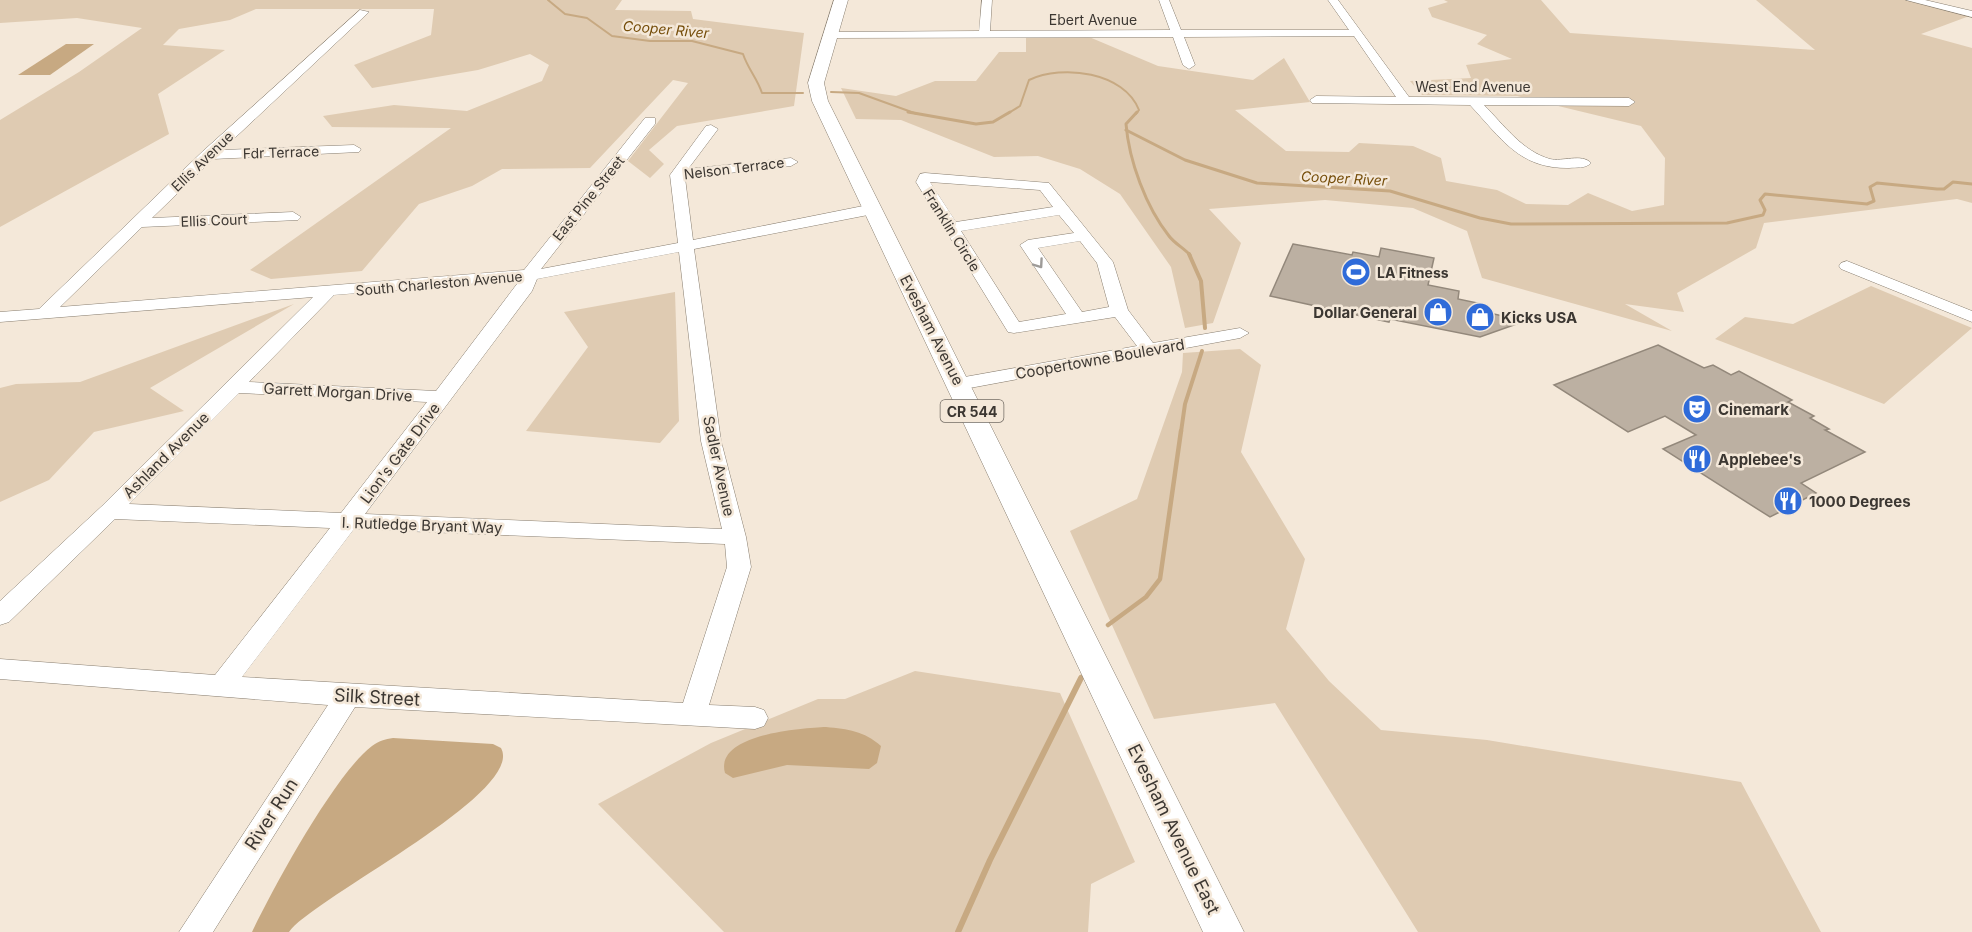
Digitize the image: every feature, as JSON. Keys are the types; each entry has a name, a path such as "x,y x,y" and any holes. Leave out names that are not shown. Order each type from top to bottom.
{"main road":[{"name":"CR 544","path":"830,34 841,0"},
{"name":"Evesham Avenue","path":"830,34 816,83 819,96 1124,726"},
{"name":"Evesham Avenue East","path":"1124,726 1224,932"}],"street":[{"path":"984,34 987,0"},
{"path":"1164,0 1189,65"},
{"path":"1333,0 1405,100"},
{"path":"1911,0 1970,12"},
{"name":"Ellis Avenue","path":"43,314 207,155 364,12"},
{"name":"Ebert Avenue","path":"830,34 1356,33"},
{"name":"West End Avenue","path":"1316,100 1629,102"},
{"path":"1472,100 1526,155 1551,164 1584,163"},
{"name":"East Pine Street","path":"530,276 534,265 650,121"},
{"path":"677,175 711,129"},
{"name":"Fdr Terrace","path":"207,155 354,149"},
{"name":"Nelson Terrace","path":"677,175 791,162"},
{"name":"Sadler Avenue","path":"677,175 711,441 735,537 740,567 692,715"},
{"name":"Franklin Circle","path":"1119,311 1014,328 950,228 923,182 925,177 1044,186 1105,262 1119,311 1149,350"},
{"path":"716,226 771,223 813,208"},
{"name":"South Charleston Avenue","path":"0,317 530,276 687,246 771,223 873,210"},
{"path":"950,228 1063,210"},
{"name":"Ellis Court","path":"136,223 293,217"},
{"path":"1077,318 1028,245 1084,236"},
{"path":"1846,266 1972,317"},
{"name":"Lion's Gate Drive","path":"222,685 526,287 530,276"},
{"name":"Ashland Avenue","path":"0,616 110,511 329,291"},
{"name":"Coopertowne Boulevard","path":"960,384 1240,333"},
{"name":"Garrett Morgan Drive","path":"234,387 441,397"},
{"name":"I. Rutledge Bryant Way","path":"110,511 735,537"},
{"name":"Silk Street","path":"0,669 348,696 755,718"},
{"name":"River Run","path":"195,932 348,696"}],"shaded area":[{"path":"0,0 622,0 615,10 691,11 693,19 804,33 794,106 677,126 649,150 664,164 650,178 628,161 688,83 673,80 590,168 502,169 472,186 419,204 362,271 271,279 250,270 451,128 332,127 323,116 394,105 467,111 542,81 549,65 530,54 478,70 372,88 354,65 431,35 434,9 256,9 230,20 179,29 163,45 225,50 158,94 169,134 0,227 0,120 79,72 142,28 77,18 0,23"},
{"path":"1444,0 1541,0 1570,33 1815,50 1756,0 1911,0 1972,15 1921,34 1972,48 1972,203 1957,199 1764,223 1756,248 1677,293 1684,312 1625,304 1672,331 1482,278 1467,231 1413,208 1325,200 1209,209 1241,243 1213,323 1185,328 1171,267 1120,194 1080,169 1038,156 994,157 901,120 856,119 841,88 896,96 935,81 976,81 999,52 1026,52 1026,33 1082,34 1158,66 1253,80 1284,58 1310,102 1235,110 1286,151 1349,152 1359,143 1413,146 1441,158 1446,181 1497,190 1526,204 1568,205 1588,193 1632,211 1664,205 1665,158 1641,126 1517,96 1422,95 1410,81 1471,78 1466,65 1512,59 1477,44 1487,35 1432,17 1428,8 1448,2"},
{"path":"66,44 94,44 50,75 18,75"},
{"path":"1871,286 1972,328 1884,404 1715,339 1745,317 1793,324"},
{"path":"675,292 679,421 660,443 526,431 588,347 564,312"},
{"path":"294,304 150,388 184,411 94,432 49,480 0,502 0,388 16,384 80,382"},
{"path":"1240,349 1261,365 1241,452 1305,559 1286,629 1329,681 1381,730 1487,740 1741,782 1821,932 1418,932 1275,703 1154,719 1070,531 1137,499 1182,372 1183,353"},
{"path":"915,671 1060,693 1135,862 1091,884 1088,932 724,932 598,804 711,743 818,699 845,699"},
{"path":"826,727 855,732 875,741 881,746 877,763 869,769 787,765 733,778 725,773 725,760 733,750 746,742 781,732"},
{"path":"393,738 493,744 501,748 500,767 482,791 451,817 306,916 289,932 252,932 289,861 341,781 357,760 372,746 382,740"}],"building":[{"name":"LA Fitness","path":"1293,244 1352,255 1353,252 1379,257 1381,248 1434,258 1428,285 1459,291 1458,299 1487,305 1485,312 1525,321 1480,337 1390,319 1389,322 1270,296"},
{"name":"Cinemark","path":"1658,345 1704,368 1713,365 1731,375 1739,371 1792,400 1788,402 1814,416 1810,418 1829,429 1825,430 1865,452 1801,483 1816,493 1770,517 1663,449 1696,435 1665,416 1628,432 1554,385"}],"waterway":[{"name":"Cooper River","path":"548,0 565,14 587,18 612,36 650,41 692,41 743,54 762,93 803,93"},
{"name":"Cooper River","path":"1007,114 1020,106 1029,80 1043,75 1075,72 1107,80 1120,87 1131,97 1139,110 1136,114"},
{"name":"Cooper River","path":"831,92 859,93 915,113"},
{"name":"Cooper River","path":"908,112 915,113"},
{"name":"Cooper River","path":"915,113 976,124 993,122 1010,112"},
{"name":"Cooper River","path":"1127,130 1126,124 1137,112"},
{"name":"Cooper River","path":"1127,130 1185,160 1257,183 1390,191 1480,218 1511,224 1727,223 1763,215 1765,210 1760,200 1765,194 1867,204 1874,201 1870,187 1877,183 1937,189 1944,189 1953,182 1972,184"},
{"path":"1127,130 1135,168 1146,198 1171,239 1189,254"},
{"path":"1189,254 1201,281 1205,328"},
{"path":"1181,432 1185,404 1202,351"},
{"path":"1108,625 1146,597 1160,579 1181,431"},
{"path":"958,932 990,860 1081,678"}],"place":[{"name":"LA Fitness","path":"1356,272"},
{"name":"Dollar General","path":"1438,312"},
{"name":"Kicks USA","path":"1480,317"},
{"name":"Cinemark","path":"1697,409"},
{"name":"Applebee's","path":"1697,459"},
{"name":"1000 Degrees","path":"1788,501"}]}
